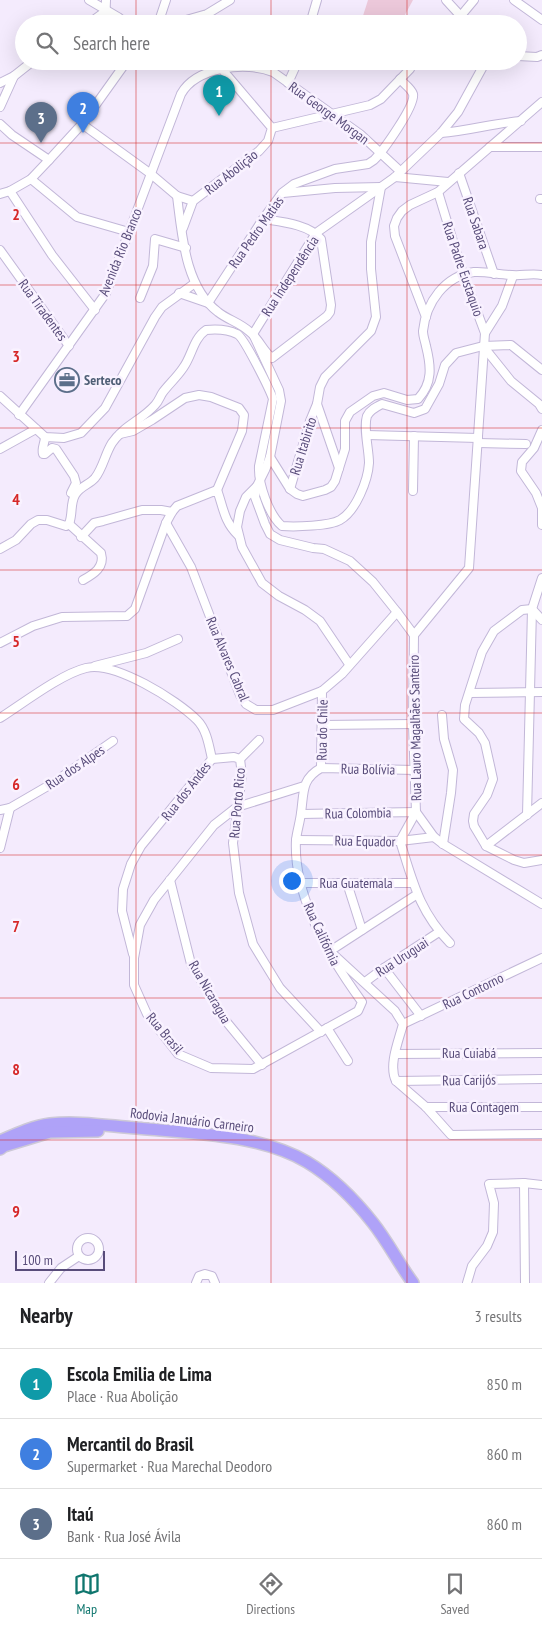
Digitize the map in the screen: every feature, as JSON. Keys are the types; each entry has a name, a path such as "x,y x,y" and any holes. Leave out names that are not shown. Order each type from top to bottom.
{"highway":[{"name":"Rodovia Januário Carneiro","path":"0,1141 31,1128 50,1124 76,1123 216,1136 272,1147 306,1161 343,1190 374,1224 413,1283"},
{"name":"Rodovia Januário Carneiro","path":"0,1149 50,1132 102,1132 215,1142 270,1153 287,1159 312,1174 352,1207 378,1241 406,1283"}],"street":[{"path":"88,0 114,15"},
{"path":"106,0 106,15"},
{"path":"161,15 166,0"},
{"path":"204,15 230,0"},
{"path":"313,15 317,0"},
{"path":"446,0 461,15"},
{"path":"463,15 474,0"},
{"path":"514,0 542,20"},
{"path":"100,15 106,11"},
{"path":"527,56 542,55"},
{"path":"0,83 22,70"},
{"path":"0,194 10,191 31,179 82,124 119,70"},
{"name":"Avenida Rio Branco","path":"19,415 106,293 185,87 212,70"},
{"path":"225,70 272,128 370,105 380,99 409,70"},
{"name":"Rua George Morgan","path":"268,70 360,134 381,153 398,174"},
{"path":"288,83 294,70"},
{"name":"Rua Independência","path":"253,334 316,233 398,174 441,133 458,112 481,70"},
{"path":"0,106 14,76"},
{"path":"282,193 294,184 335,169 368,164 381,153 413,101 410,89 400,80"},
{"path":"426,317 394,236 394,226 397,218 410,205 438,192 542,102"},
{"path":"441,133 521,121"},
{"path":"0,124 12,135 49,160"},
{"path":"82,124 151,174 177,196 193,201"},
{"name":"Rua Abolição","path":"182,232 193,201 259,151 268,141 272,128"},
{"path":"490,147 542,147"},
{"name":"Rua Sabara","path":"459,172 494,274"},
{"path":"398,174 448,182"},
{"path":"31,179 77,217 129,232"},
{"name":"Rua Pedro Matias","path":"208,303 282,193 335,188 381,187"},
{"name":"Rua Itabirito","path":"290,489 310,421 317,404 320,387 325,376 371,331 376,317 371,269 371,242 381,187"},
{"path":"10,191 52,255 94,310"},
{"name":"Rua Padre Eustaquio","path":"438,192 485,333 484,346"},
{"path":"177,196 191,276 195,283 208,303 218,313 241,324 253,334 272,358 327,316 331,305 321,239 316,233 292,224 263,219"},
{"path":"140,298 153,266 155,239 186,248"},
{"name":"Rua Tiradentes","path":"0,250 69,346"},
{"path":"270,457 290,489 297,494 304,496 331,487 336,481 345,449 344,421 350,412 373,396 384,393 407,400 418,399 425,392 430,374 430,362 423,332 430,307 442,286 464,274 476,272 513,276 533,273 542,275"},
{"path":"485,333 502,306 513,276"},
{"path":"0,396 45,437 64,438 81,433 105,408 162,307 195,283"},
{"path":"179,294 208,303"},
{"path":"69,524 72,517 72,504 75,494 80,488 94,480 112,443 127,427 144,416 156,404 163,392 184,367 194,344 201,333 206,330 213,329 238,334 250,351 270,390 273,399 259,466 259,483 275,520 282,526 330,524 341,520 356,502 366,479 369,463 366,423 368,414 373,408 382,404 414,413 425,409 439,384 445,365 456,353 484,346 511,345 542,370"},
{"name":"Rua Lauro Magalhães Santeiro","path":"253,334 279,390 281,402 270,457 255,497 270,534 289,542 324,549 350,560 373,582 398,612 414,635 413,724 416,812 434,837 443,844 542,904"},
{"path":"484,346 511,381 539,404 542,409"},
{"name":"Rua Lauro Magalhães Santeiro","path":"414,635 470,568 484,346"},
{"path":"120,435 133,431 185,398 199,395 211,397 238,408 244,415 242,430 217,490 230,528 238,535"},
{"path":"317,404 340,468"},
{"path":"0,449 36,430"},
{"path":"542,430 534,448 522,462 521,471 536,493 542,508 542,525"},
{"path":"368,435 414,436 526,444"},
{"path":"414,436 414,491"},
{"path":"45,437 43,454 52,448 56,449 76,480 69,498 72,504"},
{"path":"259,483 246,496 240,511 237,527 242,548 262,582 279,596 305,610 320,621 349,664"},
{"path":"0,643 34,626 62,617 127,616 135,609 166,523 172,512 177,506 217,490"},
{"path":"82,537 89,527 103,520 142,510 172,512"},
{"path":"0,549 16,540 31,524 38,520 47,520 66,526 69,524"},
{"name":"Rua Alvares Cabral","path":"166,523 191,567 240,695 246,704 256,710 273,710 322,692 342,674 349,664 398,612"},
{"path":"69,524 101,553 100,567 94,574 83,580"},
{"path":"527,816 532,609 542,578"},
{"path":"532,609 542,620"},
{"path":"532,609 522,610 494,631 482,652 465,705 464,718 479,733 485,743 493,779 487,795 474,814 474,826 486,846 524,863 542,860"},
{"path":"86,668 146,652 178,639"},
{"name":"Rua dos Andes","path":"0,718 63,678 86,668 102,668 127,675 163,694 198,721 208,739 212,759 141,846 131,864 124,888 122,911 134,958"},
{"name":"Rua do Chile","path":"321,768 322,692"},
{"path":"470,693 542,692"},
{"path":"442,715 444,739 453,770 443,844"},
{"path":"322,725 413,724"},
{"name":"Rua Porto Rico","path":"240,759 259,740"},
{"name":"Rua dos Alpes","path":"0,810 10,808 53,783 113,741"},
{"name":"Rua Porto Rico","path":"212,759 234,757 240,759"},
{"name":"Rua Porto Rico","path":"240,759 242,775 233,843 239,893 253,944 280,988 324,1030 348,1061"},
{"path":"304,786 310,776 321,768"},
{"name":"Rua Bolívia","path":"321,768 415,770"},
{"name":"Rua Brasil","path":"304,786 237,807 214,825 154,900 140,925 134,958 134,985 147,1014 178,1054 212,1068 253,1069 358,1011"},
{"name":"Rua Califórnia","path":"304,786 296,840 300,883 317,931 330,951 340,972 362,1002 358,1011"},
{"path":"486,846 542,803"},
{"path":"0,848 10,808"},
{"path":"416,812 400,842 416,895 440,932 450,943"},
{"name":"Rua Colombia","path":"301,814 416,812"},
{"name":"Rua Equador","path":"296,840 400,842 434,837"},
{"name":"Rua Nicaragua","path":"170,880 192,964 225,1020 262,1065"},
{"name":"Rua Guatemala","path":"300,883 413,883"},
{"path":"347,883 362,930"},
{"path":"416,895 330,951 395,1011 403,1024 395,1054 394,1075 396,1081 426,1107"},
{"path":"529,896 542,901"},
{"name":"Rua Uruguai","path":"365,982 440,932"},
{"name":"Rua Contorno","path":"403,1024 542,958"},
{"path":"384,968 421,1016"},
{"name":"Rua Cuiabá","path":"395,1054 542,1053"},
{"name":"Rua Carijós","path":"396,1081 542,1079"},
{"name":"Rua Contagem","path":"426,1107 542,1106"},
{"name":"Rua Contagem","path":"426,1107 450,1135 542,1134"},
{"path":"467,1283 466,1281 472,1266 487,1246 493,1232 494,1203 489,1184 524,1183 542,1185"},
{"path":"524,1183 525,1283"},
{"path":"49,1283 61,1268 79,1256"},
{"path":"196,1283 199,1276 205,1274 212,1276 215,1283"}],"shaded area":[{"path":"368,0 413,0 405,15 363,15"}],"place":[{"name":"Escola Emilia de Lima","path":"219,116"},
{"name":"Mercantil do Brasil","path":"83,133"},
{"name":"Itaú","path":"41,143"},
{"name":"Serteco","path":"67,380"}]}
